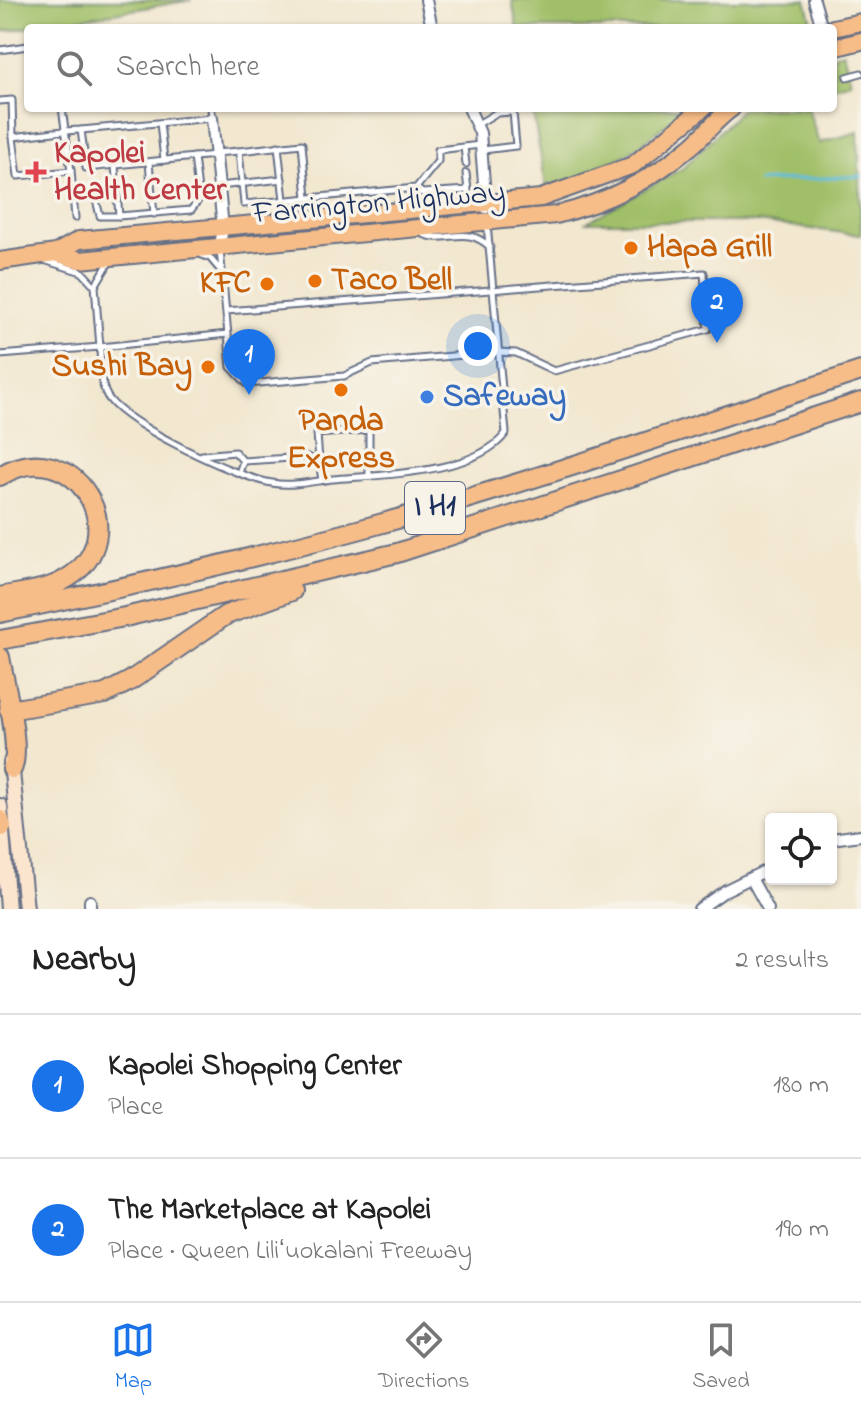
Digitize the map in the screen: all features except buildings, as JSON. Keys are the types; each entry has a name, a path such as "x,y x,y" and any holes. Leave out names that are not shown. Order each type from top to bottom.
{"highway":[{"path":"537,475 627,437 861,358"},
{"name":"I H1","path":"0,613 230,563 379,524 861,371"},
{"name":"I H1","path":"0,640 125,617 397,553 861,402"},
{"path":"639,475 766,443 861,412"},
{"path":"0,476 33,465 63,470 88,494 97,529 88,558 71,576 49,587 0,597"},
{"path":"3,701 105,694 130,681 226,615 273,596 350,574 397,553"},
{"path":"0,657 3,701 15,763 12,769"}],"main road":[{"path":"837,27 861,22"},
{"path":"837,47 861,41"},
{"name":"Farrington Highway","path":"0,261 56,253 79,240 541,198 633,165 698,112"},
{"name":"Farrington Highway","path":"56,253 80,260 152,251 528,219 585,208 631,187 690,147 728,112"},
{"path":"0,252 27,257"},
{"path":"12,769 26,909"},
{"path":"0,806 8,909"},
{"path":"3,869 22,868"}],"street":[{"path":"426,0 431,24"},
{"path":"814,0 821,24"},
{"path":"471,112 482,148 487,222"},
{"path":"211,113 223,228 220,245"},
{"path":"837,838 861,835"},
{"path":"699,909 765,871"},
{"path":"751,878 768,909"}],"lane":[{"path":"0,50 24,47"},
{"path":"847,77 861,73"},
{"path":"0,101 12,100 18,176 71,171"},
{"path":"63,112 75,218"},
{"path":"416,188 438,161 438,150 516,146 513,112 496,113 477,125"},
{"path":"13,137 160,123 211,113"},
{"path":"160,123 164,160"},
{"path":"81,130 86,168 302,144 307,198"},
{"path":"278,146 284,200"},
{"path":"464,147 466,164"},
{"path":"239,151 244,204 416,188 422,193 468,190 466,173"},
{"path":"96,200 100,216 191,210 199,199 194,157"},
{"path":"149,163 154,214"},
{"path":"115,166 119,216"},
{"path":"93,167 93,175"},
{"path":"219,186 282,179"},
{"path":"115,255 95,286 103,388 108,399 136,421 201,456 239,473 276,484 413,473 497,446 506,433 487,222"},
{"path":"413,229 433,237 468,234 490,247"},
{"path":"220,245 231,367 247,384 341,377 372,363 498,352 516,353 554,371 708,329 704,273 226,311"},
{"path":"152,251 171,257 204,255 222,271"},
{"path":"27,257 66,265 82,272 95,286"},
{"path":"0,355 228,334"},
{"path":"322,480 317,434 369,430 369,476"},
{"path":"201,456 235,452 243,461"},
{"path":"243,461 307,457 319,461 369,458"},
{"path":"239,473 243,461"}],"green space":[{"path":"0,0 192,0 48,24 24,24 24,28 0,32"},
{"path":"512,0 806,0 812,22 806,24 516,24"},
{"path":"843,52 851,82 837,86 837,54"},
{"path":"533,112 679,112 621,158 585,175 546,186"},
{"path":"739,112 809,112 819,143 858,132 861,235 757,222 587,222 683,168"}],"waterway":[{"path":"758,182 861,176"}],"place":[{"name":"Kapolei Health Center","path":"36,172"},
{"name":"Hapa Grill","path":"631,248"},
{"name":"Taco Bell","path":"315,281"},
{"name":"KFC","path":"267,284"},
{"name":"The Marketplace at Kapolei","path":"717,343"},
{"name":"Sushi Bay","path":"208,367"},
{"name":"Panda Express","path":"341,390"},
{"name":"Kapolei Shopping Center","path":"249,395"},
{"name":"Safeway","path":"427,397"}]}
